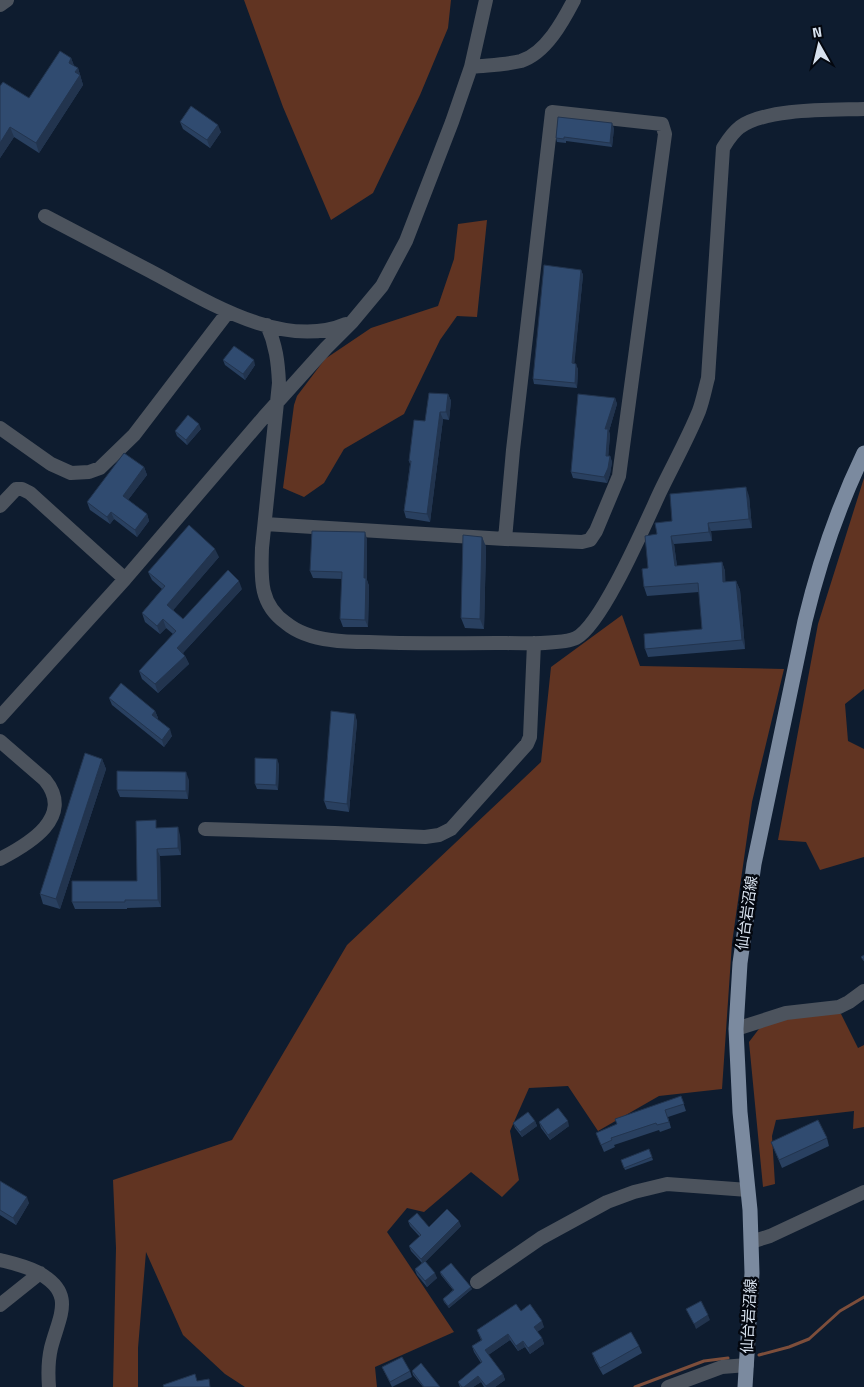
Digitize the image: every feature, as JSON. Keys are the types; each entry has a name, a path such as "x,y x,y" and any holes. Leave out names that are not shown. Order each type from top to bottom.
{"main road":[{"name":"仙台岩沼線","path":"744,1387 752,1274 736,1029 740,963 754,864 814,582 840,507 864,453"}],"street":[{"path":"0,5 7,0"},
{"path":"0,717 125,579 277,403 352,322 382,286 406,241 452,122 471,67 486,0"},
{"path":"471,67 521,60 531,56 542,48 551,37 574,0"},
{"path":"267,325 275,343 279,383 262,548 262,588 268,604 277,616 287,625 306,634 332,640 392,643 534,643 566,641 576,638 586,630 596,617 618,579 698,412 708,378 723,148 730,136 738,129 748,122 765,116 864,109"},
{"path":"265,524 505,539 582,542 590,540 596,531 619,476 665,134 662,124 552,112 513,450 505,539"},
{"path":"45,216 228,312 282,330 321,332 352,322"},
{"path":"0,428 51,464 71,473 89,472 100,468 134,435 228,312"},
{"path":"0,506 16,489 22,489 30,493 125,579"},
{"path":"205,829 335,832 426,837 439,835 451,829 527,744 530,736 534,643"},
{"path":"0,741 45,780 50,786 55,804 49,823 36,838 0,859"},
{"path":"736,1029 786,1013 839,1007 864,991"},
{"path":"477,1282 541,1238 606,1202 634,1192 667,1184 748,1190"},
{"path":"751,1242 770,1236 864,1192"},
{"path":"0,1260 40,1273 62,1295 62,1310 51,1347 48,1365 49,1387"},
{"path":"0,1305 40,1273"},
{"path":"668,1387 722,1367 747,1365"}],"shaded area":[{"path":"244,0 451,0 448,28 420,95 373,193 331,220 283,107"},
{"path":"487,220 477,317 457,316 440,340 404,414 344,449 324,483 304,497 283,488 294,405 297,396 325,359 371,328 438,306 454,259 458,224"},
{"path":"864,478 864,689 845,704 848,741 864,749 864,857 820,870 806,842 778,840 818,624"},
{"path":"622,615 640,666 784,669 752,802 732,943 722,1089 659,1096 598,1131 568,1086 529,1088 510,1131 519,1180 502,1197 471,1172 424,1212 407,1208 387,1232 454,1332 375,1367 377,1387 245,1387 225,1374 183,1335 146,1252 138,1348 138,1387 113,1387 116,1248 113,1180 232,1140 347,945 541,762 551,667"},
{"path":"806,1012 841,1014 858,1048 864,1045 864,1127 853,1129 854,1111 776,1120 772,1136 775,1184 763,1187 749,1042 765,1021"}],"building":[{"path":"60,51 71,58 69,63 78,68 75,72 80,75 36,143 10,127 0,143 0,86 3,82 29,98"},
{"path":"191,106 218,125 207,140 180,122"},
{"path":"558,117 612,123 610,143 564,137 564,139 556,138"},
{"path":"544,265 581,270 572,363 576,364 575,383 533,379"},
{"path":"234,346 254,360 243,374 223,360"},
{"path":"429,393 448,394 446,412 440,412 427,514 404,511 414,420 425,421"},
{"path":"578,394 615,398 605,429 608,429 606,456 610,456 604,477 571,472"},
{"path":"188,415 199,424 186,440 175,431"},
{"path":"124,453 144,467 123,496 147,514 135,530 111,512 107,517 87,502"},
{"path":"746,487 749,519 708,523 709,532 671,536 675,566 722,562 723,582 736,581 742,640 645,649 644,634 702,629 698,583 644,587 642,569 648,568 645,536 657,534 655,523 672,521 670,494"},
{"path":"189,525 215,549 167,605 183,619 228,570 239,581 177,648 185,656 155,684 139,671 176,631 163,619 157,626 142,613 165,586 148,572"},
{"path":"312,531 365,532 365,620 340,619 342,572 310,571"},
{"path":"463,535 482,537 480,619 461,618"},
{"path":"121,683 155,711 152,715 170,729 162,740 109,698"},
{"path":"331,711 355,714 347,804 324,801"},
{"path":"85,753 102,759 56,899 40,894"},
{"path":"255,758 277,759 276,785 255,784"},
{"path":"117,771 186,772 186,791 117,790"},
{"path":"156,820 156,828 178,827 178,848 157,849 158,900 72,902 72,881 137,881 136,821"},
{"path":"681,1096 684,1104 665,1110 669,1122 657,1125 656,1123 611,1138 612,1140 601,1145 596,1133 617,1124 615,1119"},
{"path":"558,1108 568,1121 548,1135 539,1122"},
{"path":"528,1112 535,1121 520,1132 513,1123"},
{"path":"818,1120 827,1138 779,1160 771,1142"},
{"path":"649,1149 652,1157 624,1168 621,1160"},
{"path":"0,1181 27,1197 13,1218 0,1210"},
{"path":"447,1209 459,1221 421,1259 409,1246 421,1235 408,1221 417,1213 429,1227"},
{"path":"425,1261 435,1273 425,1281 415,1269"},
{"path":"451,1263 471,1287 448,1306 443,1299 454,1290 440,1272"},
{"path":"701,1301 708,1315 694,1324 686,1309"},
{"path":"516,1304 521,1311 530,1304 542,1321 534,1327 542,1338 528,1348 523,1341 516,1346 508,1334 485,1350 503,1374 486,1386 478,1376 462,1387 458,1382 482,1362 472,1346 482,1340 477,1330"},
{"path":"631,1332 639,1346 600,1368 592,1353"},
{"path":"402,1357 410,1371 390,1382 382,1367"},
{"path":"421,1363 440,1387 424,1387 412,1371"},
{"path":"195,1374 197,1381 209,1379 210,1387 164,1387 163,1385"}],"waterway":[{"path":"759,1355 789,1347 809,1339 840,1311 864,1297"},
{"path":"635,1387 704,1361 728,1358"}]}
